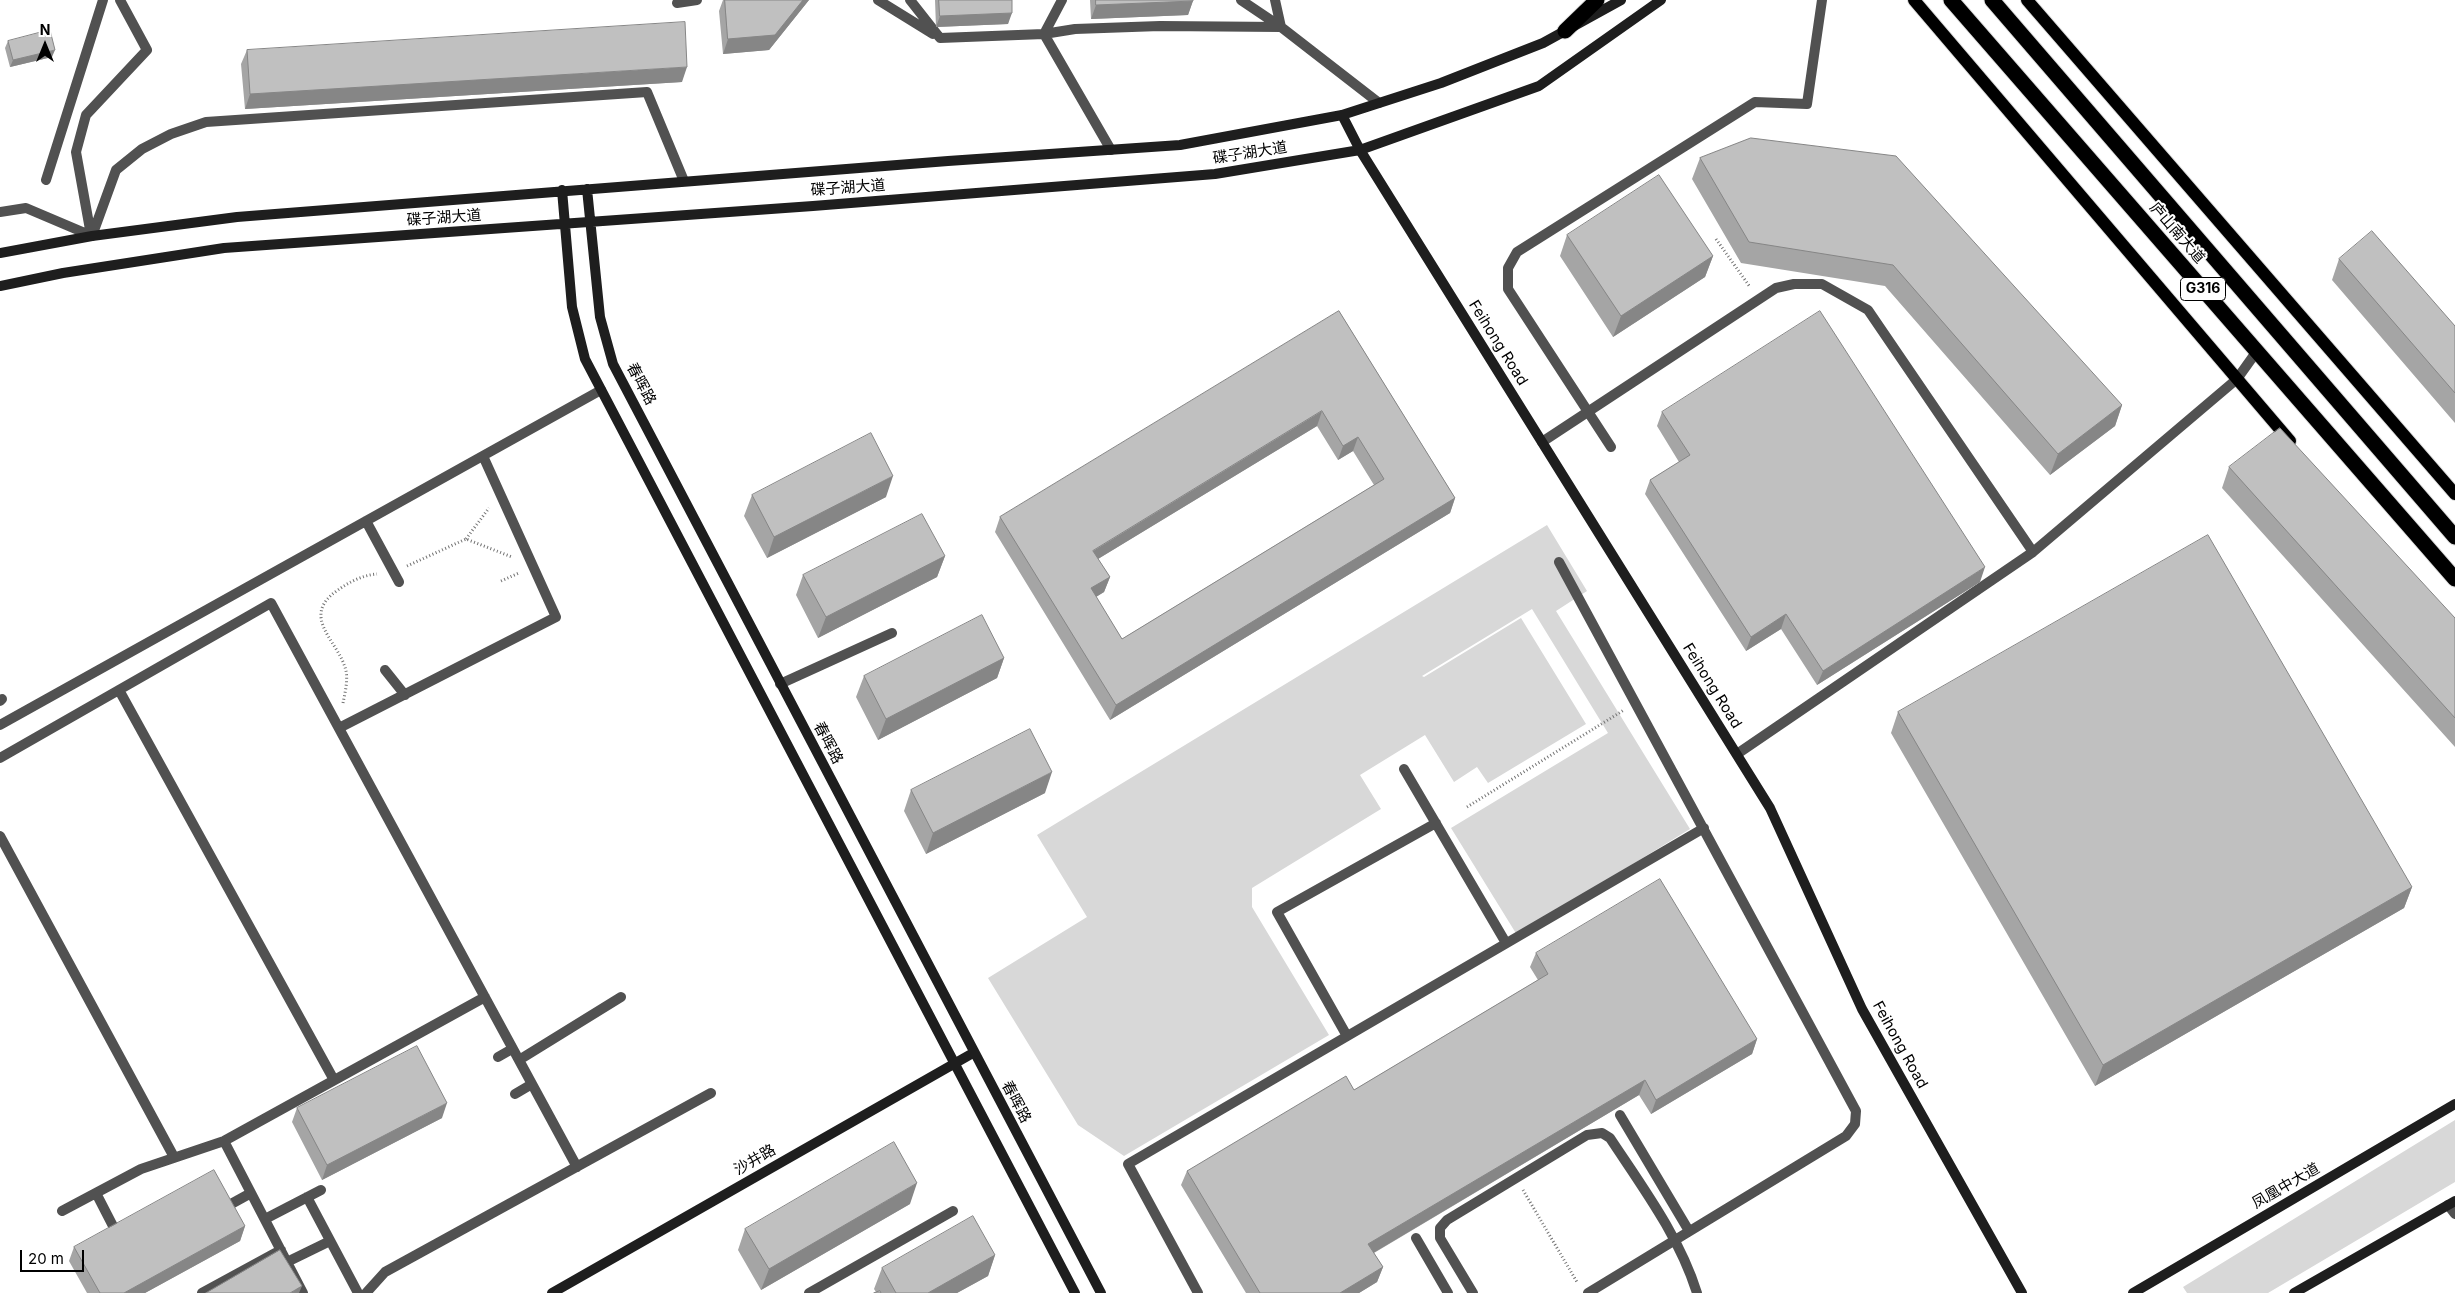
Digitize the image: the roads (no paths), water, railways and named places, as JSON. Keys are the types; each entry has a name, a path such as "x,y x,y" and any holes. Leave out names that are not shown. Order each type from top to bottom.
{"highway":[{"path":"1565,31 1597,0"},
{"name":"庐山南大道","path":"1952,0 2455,579"},
{"name":"庐山南大道","path":"1992,0 2455,537"}],"main road":[{"path":"1914,0 2301,453"},
{"path":"2027,0 2455,494"}],"street":[{"name":"碟子湖大道","path":"0,253 92,236 237,217 562,190 1180,146 1342,115 1441,83 1543,42 1621,0"},
{"name":"碟子湖大道","path":"0,286 63,273 224,248 1215,174 1360,150 1539,86 1661,0"},
{"name":"Feihong Road","path":"1342,115 1360,150 1770,808 1862,1009 2022,1293"},
{"name":"春晖路","path":"587,189 600,317 613,364 973,1053 1101,1293"},
{"path":"562,190 572,307 585,359 1074,1293"},
{"name":"沙井路","path":"552,1293 973,1053"},
{"name":"凤凰中大道","path":"2133,1293 2455,1104"},
{"path":"2294,1293 2451,1203"}],"lane":[{"path":"46,180 103,0"},
{"path":"92,236 76,152 86,115 147,50 120,0"},
{"path":"677,2 697,0"},
{"path":"878,0 940,38 1044,34 1075,29 1160,26 1280,27"},
{"path":"890,0 940,38"},
{"path":"900,0 940,38"},
{"path":"910,0 940,38"},
{"path":"1044,34 1062,0"},
{"path":"1242,0 1379,103"},
{"path":"1275,0 1280,27"},
{"path":"1611,447 1508,289 1508,268 1518,252 1755,102 1807,104 1822,0"},
{"path":"1044,34 1111,150"},
{"path":"92,236 116,170 142,149 171,134 206,122 648,92 684,181"},
{"path":"0,212 26,208 92,236"},
{"path":"1542,442 1776,288 1794,284 1822,284 1868,310 2033,552"},
{"path":"1737,754 2033,552 2237,379 2257,351"},
{"path":"0,725 601,390"},
{"path":"339,728 556,617 483,456"},
{"path":"366,521 399,582"},
{"path":"1559,562 1856,1111 1855,1124 1846,1136 1588,1293"},
{"path":"0,758 271,603 576,1167"},
{"path":"780,684 892,633"},
{"path":"384,670 405,694"},
{"path":"119,690 334,1080"},
{"path":"1404,769 1506,943"},
{"path":"1347,1036 1277,912 1436,823"},
{"path":"1198,1293 1128,1164 1704,828"},
{"path":"0,836 174,1157"},
{"path":"62,1211 141,1169 224,1141 484,997"},
{"path":"519,1060 620,997"},
{"path":"498,1057 512,1049"},
{"path":"515,1094 532,1084"},
{"path":"366,1293 385,1272 711,1093"},
{"path":"1620,1115 1689,1231"},
{"path":"1473,1293 1440,1238 1440,1228 1448,1220 1588,1135 1602,1133 1610,1138 1668,1225 1690,1268 1697,1293"},
{"path":"224,1141 304,1293"},
{"path":"265,1219 321,1190"},
{"path":"96,1193 114,1228"},
{"path":"231,1204 251,1193"},
{"path":"307,1197 358,1293"},
{"path":"2451,1203 2455,1214"},
{"path":"809,1293 954,1211"},
{"path":"1416,1238 1448,1293"},
{"path":"287,1262 330,1241"},
{"path":"202,1293 281,1250"}]}
